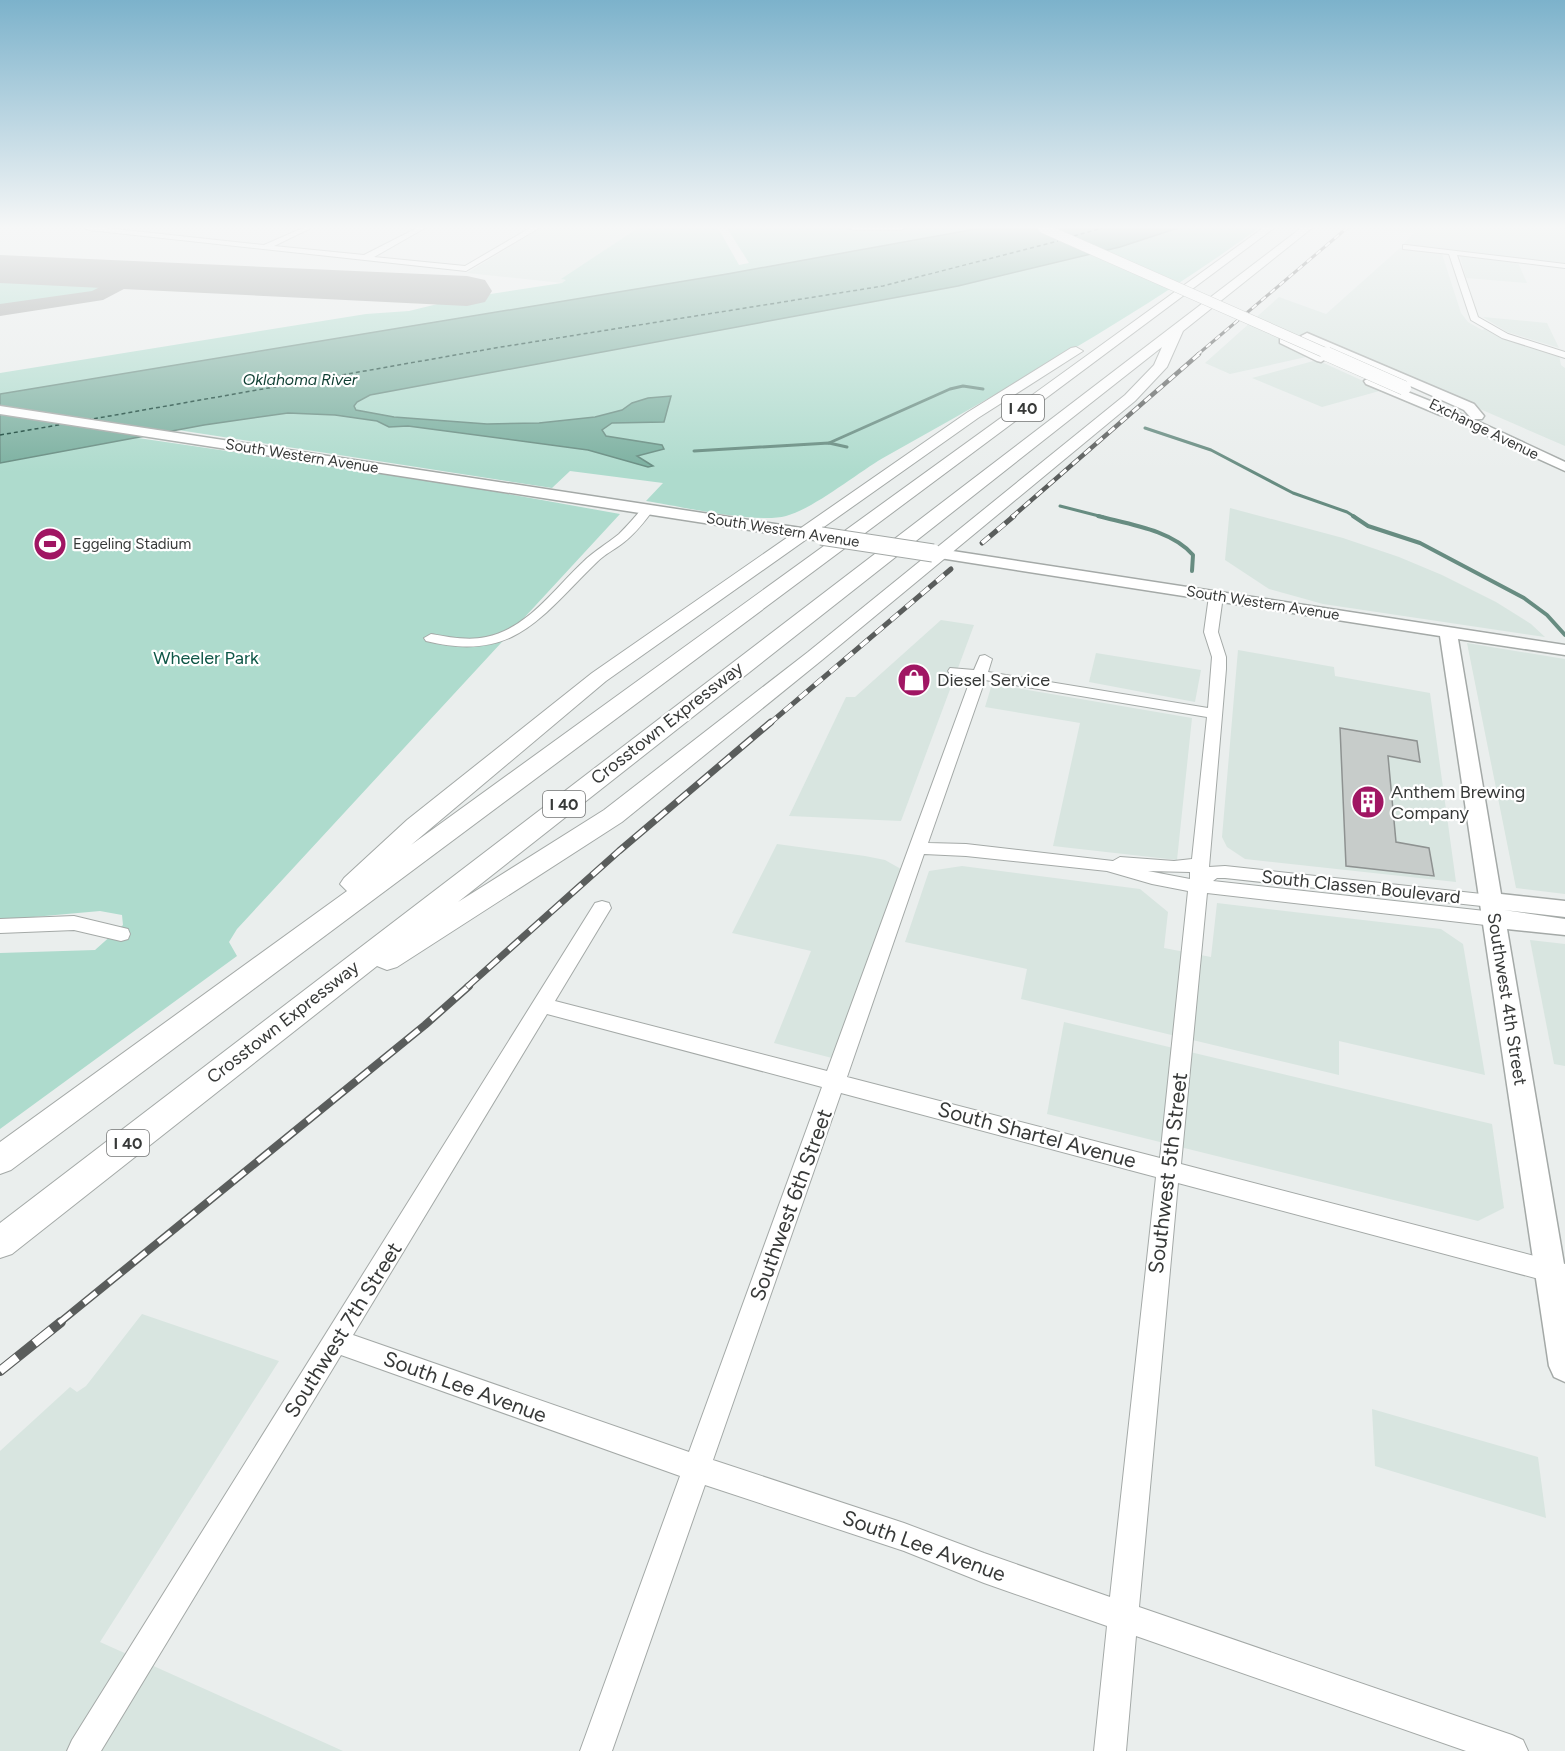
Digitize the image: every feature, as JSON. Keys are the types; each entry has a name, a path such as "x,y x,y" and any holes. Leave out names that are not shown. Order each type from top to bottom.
{"highway":[{"path":"256,972 416,826 538,724 599,677 813,534 1007,393 1102,336 1151,310"},
{"name":"I 40","path":"0,1160 1159,310"},
{"name":"Crosstown Expressway","path":"0,1243 1202,310"},
{"path":"256,1043 613,816 1130,398 1160,367 1177,329"}],"main road":[{"name":"Exchange Avenue","path":"1227,310 1404,388 1565,453"},
{"path":"1307,336 1469,407 1477,416"},
{"path":"1284,341 1412,400 1452,415"},
{"name":"Exchange Avenue","path":"1404,388 1452,415 1565,467"},
{"name":"South Western Avenue","path":"0,410 1565,650"},
{"name":"Southwest 4th Street","path":"1448,632 1492,910 1557,1273 1565,1366"},
{"name":"South Classen Boulevard","path":"1492,910 1565,909"},
{"name":"South Classen Boulevard","path":"1492,910 1565,927"}],"street":[{"path":"1471,310 1474,318 1505,336 1565,355"},
{"path":"1284,341 1307,336"},
{"path":"431,638 449,642 476,642 501,638 524,627 598,554 618,541 641,508"},
{"name":"Southwest 5th Street","path":"1110,1751 1162,1215 1174,1134 1201,862 1219,657 1211,632 1216,596"},
{"path":"955,671 982,667 1214,714"},
{"name":"Southwest 6th Street","path":"596,1751 982,667"},
{"name":"South Classen Boulevard","path":"919,848 966,850 1107,865 1152,878 1198,886 1492,910"},
{"name":"South Classen Boulevard","path":"1107,865 1132,862 1188,867 1201,862"},
{"name":"Southwest 7th Street","path":"83,1751 602,908"},
{"path":"0,926 74,923 121,934"},
{"name":"South Shartel Avenue","path":"543,1005 1557,1273"},
{"name":"South Lee Avenue","path":"336,1341 696,1468 904,1537 984,1568 1512,1751"}],"shaded area":[{"path":"1265,310 1314,310 1326,314 1331,310 1460,310 1468,322 1482,330 1485,329 1559,355 1561,365 1565,368 1565,446 1342,349 1230,374 1205,363"},
{"path":"1483,317 1547,323 1559,348 1507,332"},
{"path":"1317,360 1383,390 1322,407 1252,378"},
{"path":"1230,508 1343,538 1399,557 1496,602 1531,624 1545,637 1323,604 1269,589 1225,560"},
{"path":"941,620 974,625 901,821 789,816 846,697 855,697"},
{"path":"1467,643 1565,659 1565,894 1516,888"},
{"path":"1238,650 1334,667 1335,676 1430,693 1456,882 1245,859 1227,847 1222,837"},
{"path":"1096,653 1201,670 1195,702 1089,682"},
{"path":"992,684 1192,718 1177,860 1053,846 1080,723 985,707"},
{"path":"777,844 885,860 901,869 832,1058 774,1043 811,951 732,933"},
{"path":"962,866 1140,889 1168,912 1164,948 1211,957 1217,903 1441,929 1463,944 1485,1075 1339,1041 1339,1075 1021,999 1027,969 905,942 929,871"},
{"path":"1530,940 1565,944 1565,1066 1554,1064"},
{"path":"1064,1022 1492,1124 1504,1208 1478,1221 1047,1114"},
{"path":"142,1314 279,1361 100,1642 343,1751 0,1751 0,1451 70,1387 77,1392 86,1386"},
{"path":"1372,1409 1538,1457 1546,1518 1375,1466"}],"green space":[{"name":"Wheeler Park","path":"1137,310 883,458 809,506 786,516 773,518 737,516 646,501 663,483 570,471 552,488 178,430 138,438 458,485 620,514 237,929 229,942 237,956 0,1129 0,953 95,950 123,925 122,915 100,911 0,920 0,373 366,314 409,311"}],"water":[{"name":"Oklahoma River","path":"511,310 830,310 370,395 354,406 356,410 394,417 487,424 539,423 595,417 622,410 632,403 648,398 671,396 664,422 612,423 602,430 606,436 662,445 664,449 637,456 653,466 648,467 588,450 408,426 389,427 377,421 335,415 288,413 204,425 0,463 0,394"}],"building":[{"name":"Anthem Brewing Company","path":"1340,728 1417,741 1420,762 1388,756 1396,842 1429,848 1434,876 1346,866"}],"waterway":[{"path":"829,443 950,389 963,386 983,389"},
{"path":"1145,428 1211,450 1293,493 1355,517"},
{"path":"694,451 829,443"},
{"path":"829,443 847,447"},
{"path":"1060,506 1103,517"},
{"path":"1098,516 1149,529 1174,539 1193,555 1192,571"},
{"path":"1353,516 1368,526 1420,543 1524,598 1547,615 1565,635"}],"ferry route":[{"path":"87,420 495,348 735,310"},
{"path":"0,435 64,424"}],"railway":[{"path":"1197,355 1250,310"},
{"path":"1012,517 1199,354"},
{"path":"982,543 1014,516"},
{"path":"769,724 951,569"},
{"path":"467,987 619,851 771,722"},
{"path":"59,1323 425,1025 469,986"},
{"path":"0,1371 61,1322"}],"place":[{"name":"Eggeling Stadium","path":"50,544"},
{"name":"Diesel Service","path":"914,680"},
{"name":"Anthem Brewing Company","path":"1368,802"}]}
